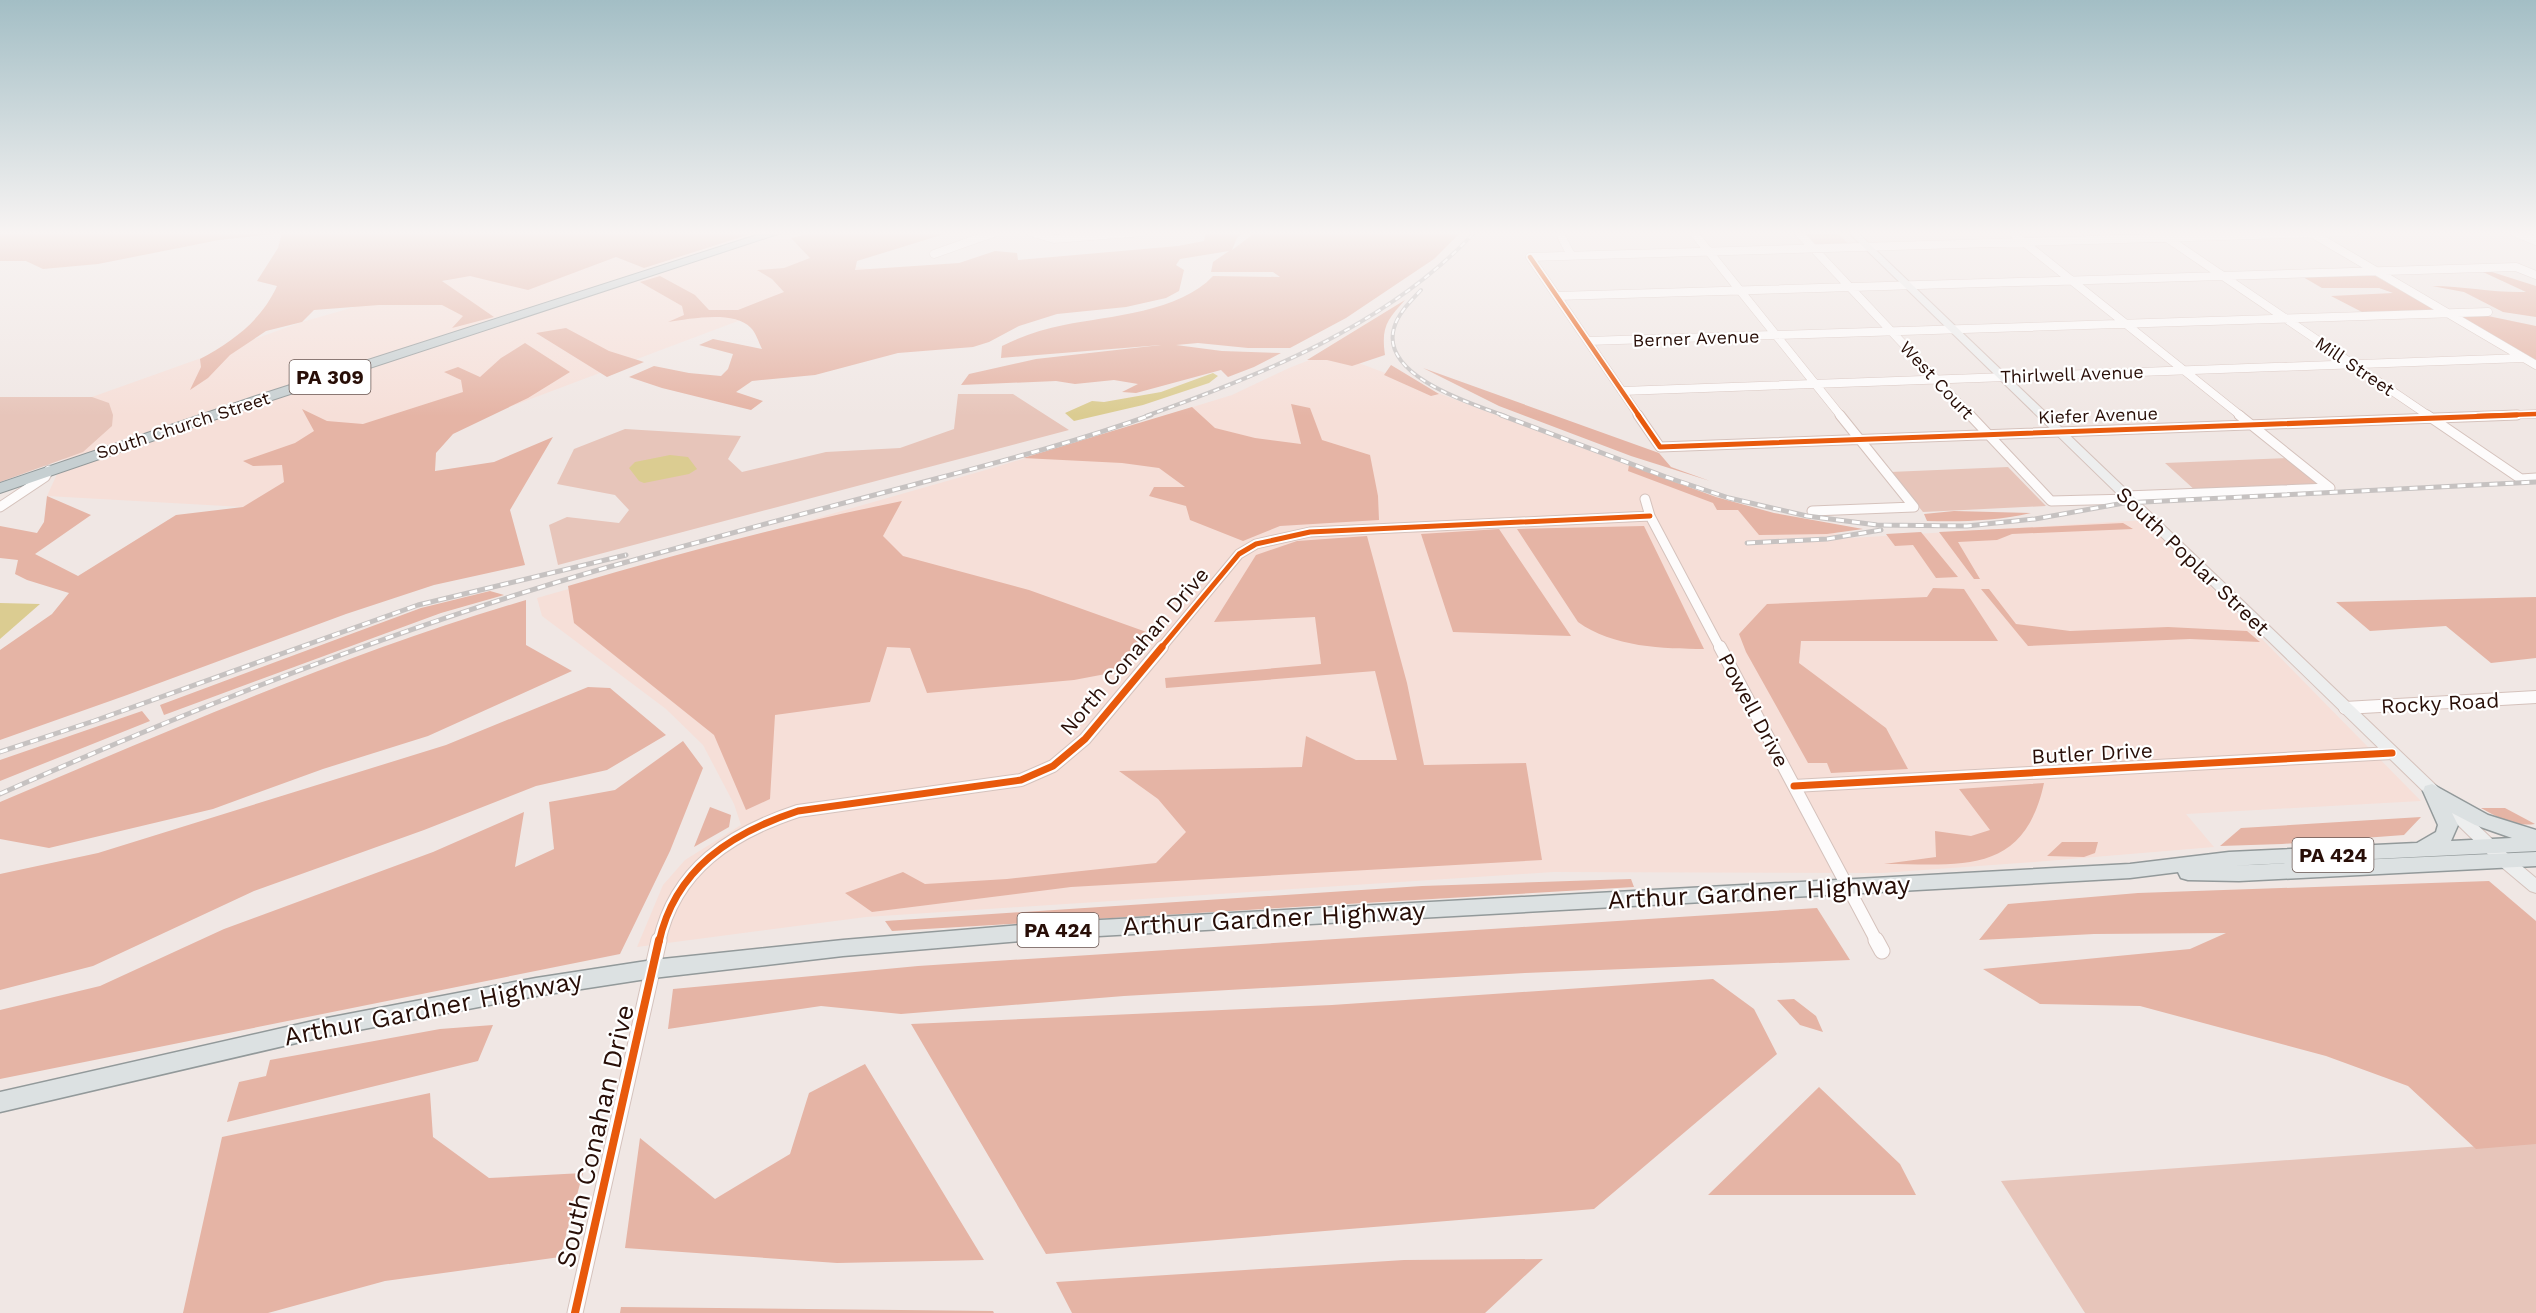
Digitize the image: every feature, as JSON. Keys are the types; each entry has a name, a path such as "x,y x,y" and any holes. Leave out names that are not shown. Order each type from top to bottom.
{"highway":[{"name":"South Church Street","path":"0,488 250,402 588,293"}],"main road":[{"name":"South Poplar Street","path":"1916,293 2062,432 2344,708 2536,887"},
{"path":"2432,791 2452,806 2486,823 2536,837"},
{"path":"2406,851 2427,847 2444,836 2448,825 2432,791"},
{"name":"Arthur Gardner Highway","path":"2130,871 2239,874 2498,854 2536,844"},
{"name":"Arthur Gardner Highway","path":"0,1102 322,1028 536,987 653,969 843,948 1045,931 2130,871 2229,860 2406,851 2498,854 2536,859"}],"street":[{"path":"1555,293 1622,391"},
{"path":"1557,296 1657,293"},
{"path":"1742,293 1914,507 1812,511"},
{"name":"West Court","path":"1856,293 2051,501 2128,498"},
{"path":"2089,293 2330,488 2128,498"},
{"name":"Mill Street","path":"2249,293 2521,479 2536,478"},
{"path":"2414,293 2536,365"},
{"name":"Berner Avenue","path":"1588,341 2488,312"},
{"name":"Thirlwell Avenue","path":"1622,391 2523,358"},
{"name":"Kiefer Avenue","path":"1622,391 1660,447 2536,414"},
{"path":"0,507 45,477 49,470"},
{"name":"Powell Drive","path":"1645,499 1650,516 1882,951"},
{"name":"North Conahan Drive","path":"653,969 669,908 684,881 707,858 744,834 780,816 798,811 1022,780 1053,766 1085,739 1239,554 1256,544 1310,532 1650,516"},
{"name":"Rocky Road","path":"2344,708 2536,697"},
{"name":"Butler Drive","path":"1794,786 2392,753"},
{"name":"South Conahan Drive","path":"575,1313 653,969"}],"shaded area":[{"path":"273,293 460,293 494,317 452,328 463,316 442,305 379,305 314,310 302,322 266,331 230,355 208,378 190,390 201,367 200,359 245,329 263,310"},
{"path":"403,293 812,293 243,507 47,496 92,397 302,322"},
{"path":"660,293 692,293 709,310 738,310 781,293 1175,293 1166,298 1126,307 1057,314 1019,326 989,342 973,347 898,353 815,375 752,381 736,392 763,401 751,410 662,388 629,377 654,366 721,376 728,369 733,354 699,345 713,339 762,349 751,328 734,319 711,317 668,322 684,315 682,306"},
{"path":"1190,293 1383,293 1346,318 1290,348 1248,348 1198,343 1176,345 1222,351 1281,353 1228,377 1221,370 1136,393 1122,392 1138,384 1114,380 1075,384 1056,381 961,385 969,374 1036,359 1161,345 1001,358 1002,346 1040,331 1143,311"},
{"path":"2406,293 2435,310 2362,312 2331,296"},
{"path":"2466,293 2536,293 2536,317 2503,312"},
{"path":"1405,300 1387,324 1384,337 1385,355 1352,366 1327,360 1307,360"},
{"path":"2459,315 2488,316 2536,326 2536,360"},
{"path":"566,328 609,351 644,362 607,377 536,333"},
{"path":"525,343 570,372 528,398 453,434 436,453 435,471 494,462 553,437 510,510 525,565 434,585 346,614 0,740 0,650 52,614 69,593 15,574 18,560 0,558 0,526 37,533 44,522 47,496 91,515 35,554 78,576 176,515 243,507 284,482 282,465 253,466 243,461 295,443 314,431 302,409 327,421 363,424 463,392 461,380 444,372 458,367 480,377 501,358"},
{"path":"1330,352 1722,501 1851,538 2145,520 2421,801 2186,814 2214,847 2034,862 1882,873 1553,872 866,917 637,947 663,885 685,860 741,825 734,804 703,745 666,709 542,616 537,598 996,467 1232,395 1289,368"},
{"path":"1391,365 1439,394 1431,396 1384,375"},
{"path":"1423,368 1659,453 1671,467 1710,481 1631,456 1499,406"},
{"path":"1213,373 1218,376 1209,383 1143,405 1074,421 1065,413 1092,401 1104,402 1161,392"},
{"path":"958,394 1013,394 1069,430 558,565 549,525 567,517 619,523 629,510 615,495 557,484 574,449 625,429 741,436 728,459 742,472 826,452 900,448 954,429"},
{"path":"0,397 92,397 109,403 113,415 112,426 83,452 0,482"},
{"path":"1291,404 1310,408 1322,440 1370,455 1378,496 1379,520 1280,526 1243,541 1190,520 1186,506 1149,496 1154,487 1185,487 1159,468 1122,463 1023,458 1192,407 1215,428 1255,438 1301,444"},
{"path":"670,455 688,457 697,469 689,474 644,483 639,481 629,468 635,462"},
{"path":"2289,458 2326,486 2196,491 2165,463"},
{"path":"1629,465 1716,497 1774,513 1863,529 1827,534 1759,535 1738,510 1717,510 1713,503 1628,471"},
{"path":"2008,467 2046,506 1923,512 1890,472"},
{"path":"902,501 883,536 903,556 1029,590 1152,634 1111,673 1074,680 927,693 910,648 887,647 870,702 775,715 770,799 746,810 714,735 574,623 568,586 734,540"},
{"path":"1954,511 2031,513 1992,519 1953,521 1927,521 1924,514"},
{"path":"2123,523 2133,529 2012,534 1997,540 1958,542 1980,579 1974,579 1939,532"},
{"path":"1644,526 1704,649 1656,647 1622,642 1606,637 1578,622 1517,529"},
{"path":"1499,529 1571,636 1453,632 1421,534"},
{"path":"1921,532 1958,577 1936,578 1913,545 1895,546 1886,534"},
{"path":"1367,536 1407,683 1424,765 1526,763 1542,860 1071,887 872,912 845,893 903,872 925,884 1007,879 1156,863 1186,832 1158,799 1119,771 1302,767 1306,736 1356,760 1397,760 1375,671 1166,688 1165,678 1321,664 1315,617 1214,622 1256,555 1297,541"},
{"path":"1933,588 1964,589 1998,641 1801,641 1799,663 1886,728 1908,769 1831,773 1827,763 1808,763 1746,652 1739,634 1767,604 1927,597"},
{"path":"1981,589 1989,589 2016,624 2070,631 2168,627 2247,631 2260,642 2190,639 2028,646"},
{"path":"490,591 504,595 441,613 164,715 160,705 421,608"},
{"path":"2536,597 2536,658 2491,663 2446,626 2370,631 2336,602"},
{"path":"526,600 526,645 572,671 428,736 323,769 213,809 49,848 0,839 0,802 326,668"},
{"path":"0,603 40,604 0,639"},
{"path":"588,687 610,688 666,735 607,770 536,786 424,830 254,891 93,966 0,990 0,874 98,853 446,745"},
{"path":"142,711 150,721 0,781 0,760"},
{"path":"683,741 703,768 670,851 620,954 0,1079 0,1010 100,986 224,929 433,852 524,812 515,867 554,849 549,802 615,790"},
{"path":"2044,783 2035,813 2021,835 2005,849 1985,858 1963,863 1884,864 1936,857 1935,831 1971,836 1990,830 1959,789"},
{"path":"710,807 731,815 729,827 694,847"},
{"path":"2481,808 2505,808 2535,824 2513,823"},
{"path":"2421,817 2404,835 2220,846 2241,828"},
{"path":"2062,842 2098,842 2095,853 2084,857 2047,856"},
{"path":"1631,879 1634,887 892,931 885,921 1422,886"},
{"path":"2489,881 2536,921 2536,1144 2476,1149 2408,1086 2326,1056 2140,1006 2040,1004 1983,969 2190,949 2226,933 2094,934 1979,940 2008,904 2138,893"},
{"path":"1817,908 1850,960 1525,973 1124,996 901,1014 821,1006 668,1029 673,989 918,966"},
{"path":"1713,979 1754,1009 1777,1054 1594,1209 1046,1254 911,1024 1332,1005"},
{"path":"1794,999 1816,1016 1823,1032 1800,1025 1777,1000"},
{"path":"493,1025 478,1061 227,1122 239,1082 266,1076 270,1060 440,1029"},
{"path":"865,1064 984,1260 837,1263 625,1248 640,1138 715,1199 790,1154 809,1093"},
{"path":"1819,1087 1900,1164 1916,1195 1708,1195"},
{"path":"430,1093 433,1137 489,1178 583,1173 560,1257 385,1281 268,1313 183,1313 222,1137"},
{"path":"2536,1142 2536,1313 2085,1313 2001,1181"},
{"path":"1543,1259 1485,1313 1072,1313 1056,1282 1404,1260"},
{"path":"621,1307 993,1311 994,1313 620,1313"}],"railway":[{"path":"1146,416 1279,364 1364,320 1404,293"},
{"path":"1418,293 1402,312 1394,328 1393,345 1401,360 1414,374 1432,386 1505,416"},
{"path":"0,794 148,730 298,670 450,616 605,568 1028,454 1151,415"},
{"path":"1501,415 1666,477 1729,498 1807,516 1877,525 1967,526 2035,519 2124,503 2536,482"},
{"path":"1747,543 1827,539 1881,530"},
{"path":"0,752 94,721 418,605 626,555"}],"cycle path":[{"path":"1555,293 1660,447 2536,414"},
{"path":"575,1313 661,931 681,886 708,857 752,829 798,811 1021,780 1053,766 1085,739 1239,554 1256,544 1310,532 1650,516"},
{"path":"1794,786 2392,753"}]}
